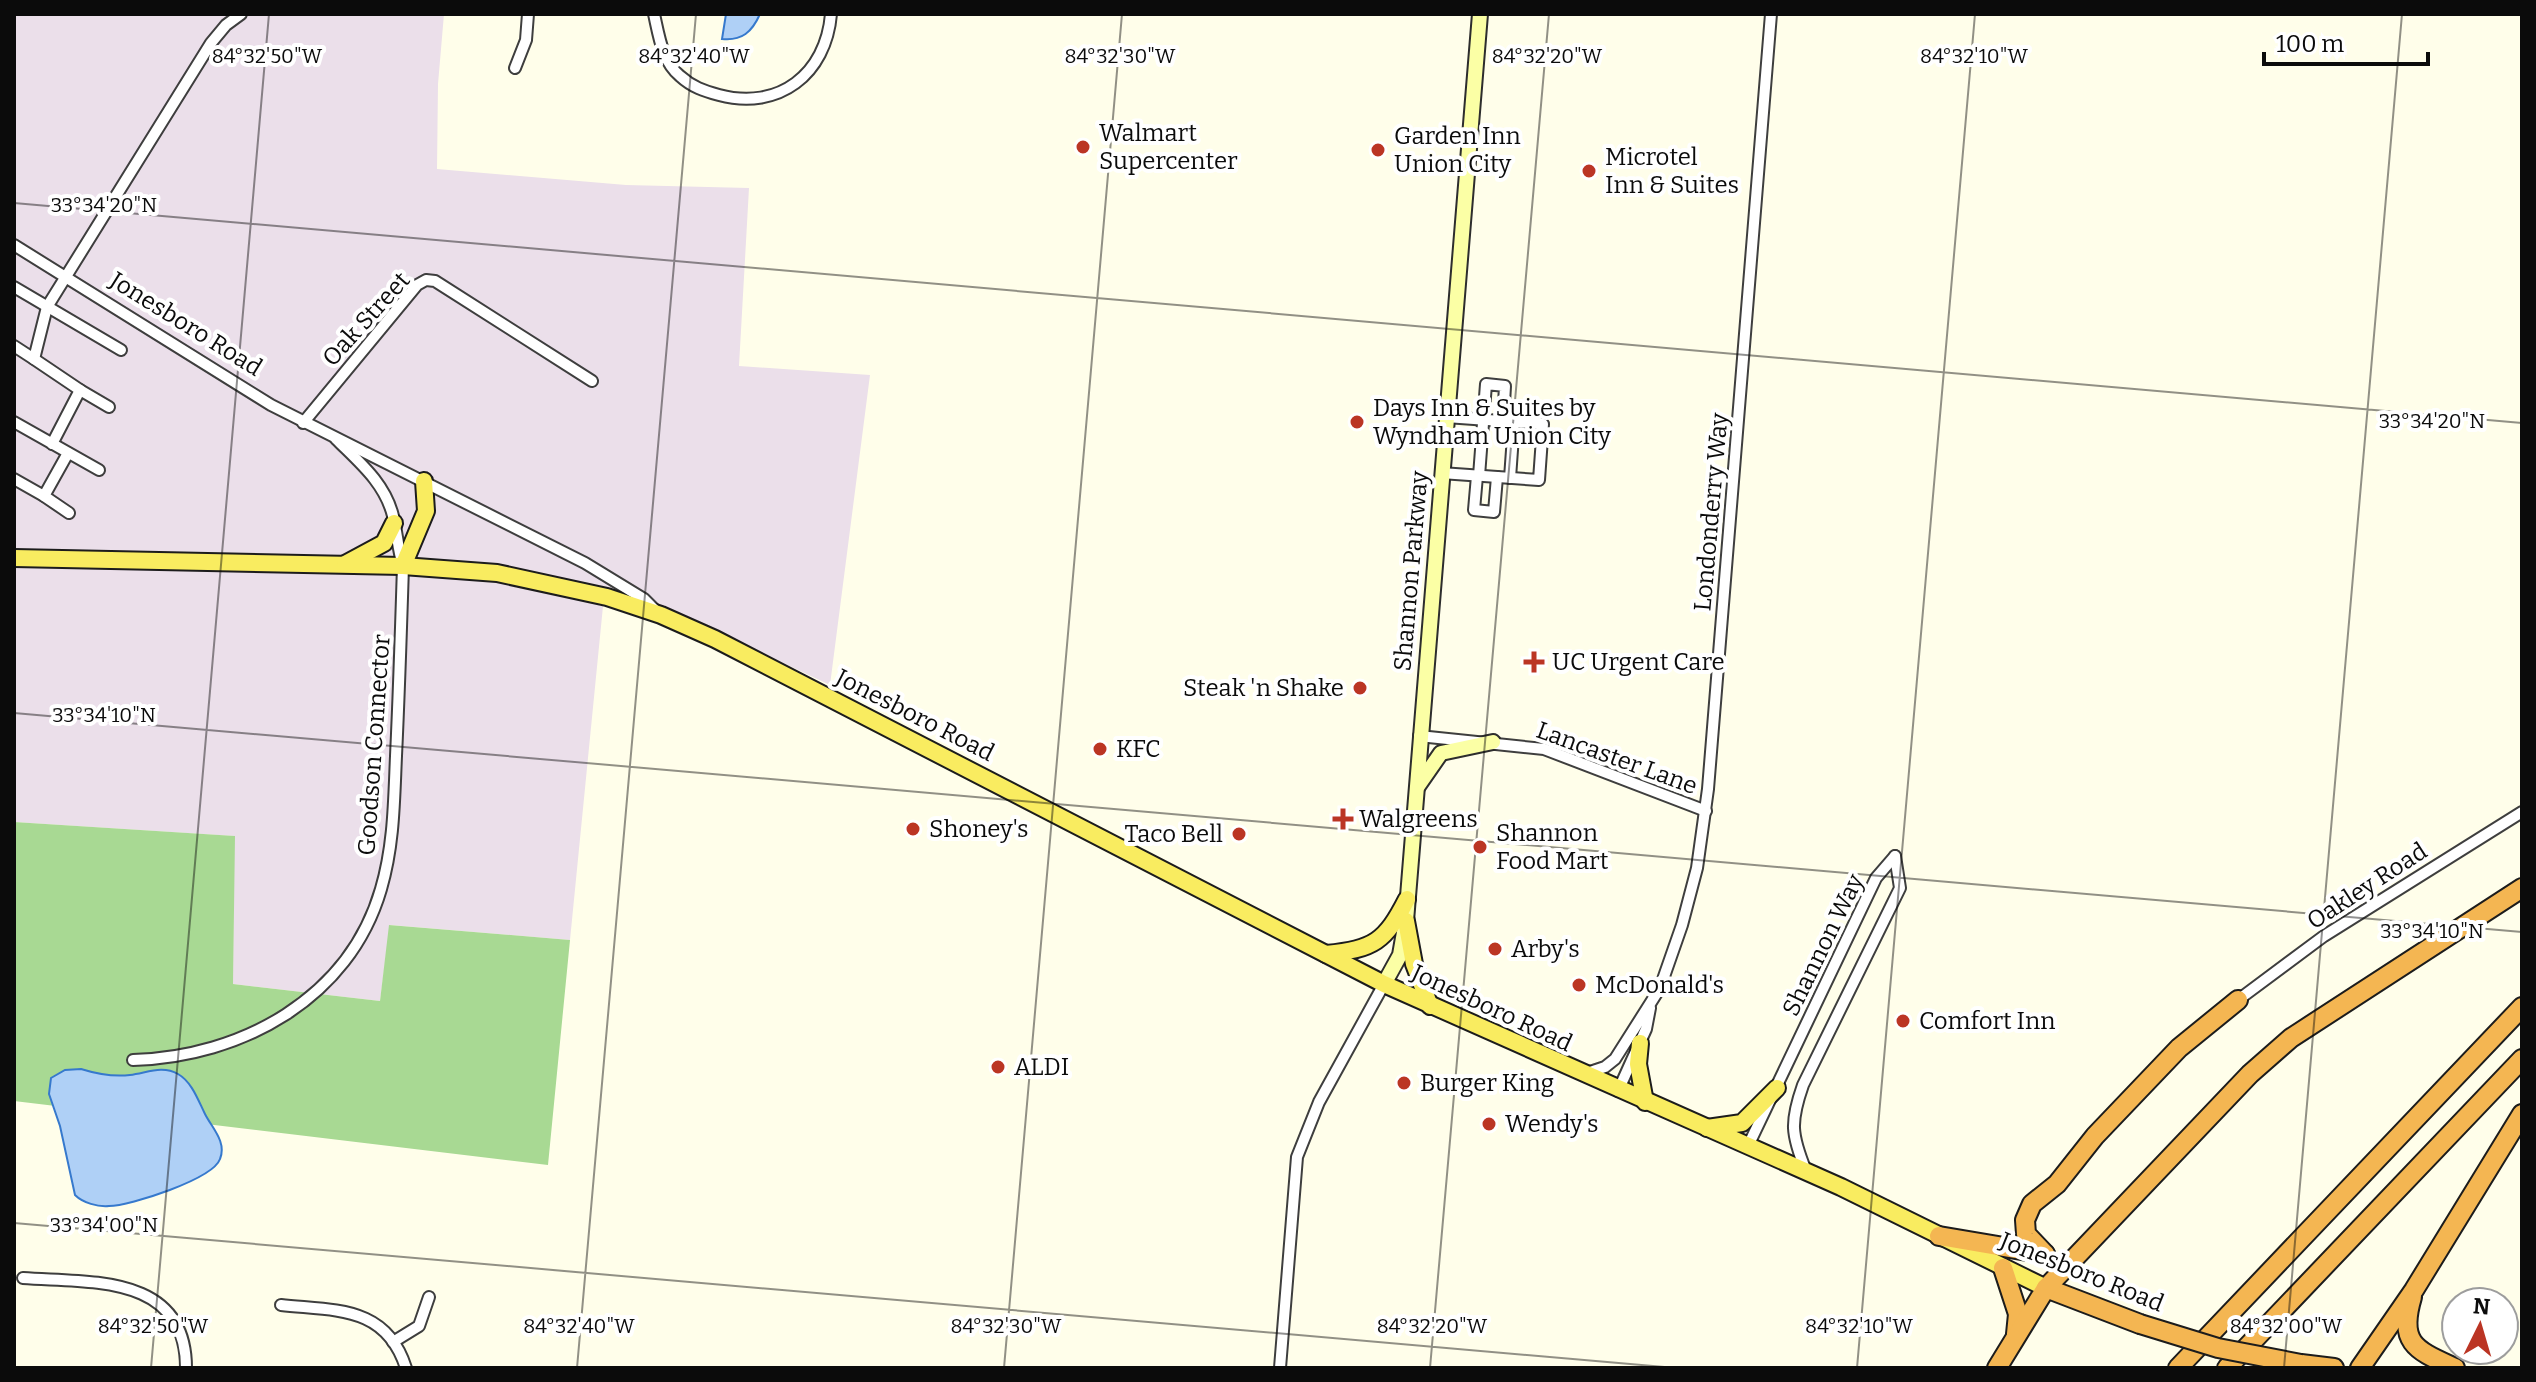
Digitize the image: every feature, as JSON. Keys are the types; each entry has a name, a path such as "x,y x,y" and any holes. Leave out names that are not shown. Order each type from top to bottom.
{"highway":[{"path":"1997,1368 2046,1288 2250,1074 2291,1038 2522,888"},
{"path":"2045,1254 2026,1234 2025,1220 2032,1204 2057,1184 2095,1136 2179,1048 2238,1000"},
{"path":"2178,1368 2522,1007"},
{"path":"2227,1368 2522,1059"},
{"path":"2360,1368 2414,1290 2522,1114"},
{"path":"1939,1236 2045,1254 2069,1255 2083,1249"},
{"path":"2003,1268 2018,1314 2015,1339"},
{"name":"Jonesboro Road","path":"2046,1288 2140,1324 2218,1348 2334,1368"},
{"path":"2414,1290 2407,1318 2411,1343 2421,1352 2455,1368"}],"main road":[{"path":"14,558 403,566 426,511 424,481"},
{"path":"344,565 384,543 394,523"},
{"name":"Jonesboro Road","path":"403,566 526,578 661,615 715,639 1384,984 1582,1075 1806,1172 2046,1288"},
{"path":"1325,954 1368,948 1382,939 1407,899"},
{"path":"1406,921 1414,964 1430,1006"},
{"path":"1640,1043 1638,1064 1645,1102"},
{"path":"1707,1128 1742,1123 1777,1088"}],"street":[{"path":"34,359 47,307 65,277 211,43 226,25 241,14"},
{"path":"515,68 526,40 528,14"},
{"path":"654,14 662,50 678,75 697,89 735,99 785,92 803,79 819,60 829,36 831,14"},
{"name":"Shannon Parkway","path":"1384,984 1400,955 1406,921 1480,14"},
{"name":"Londonderry Way","path":"1618,1091 1640,1043 1682,925 1706,811 1771,14"},
{"name":"Jonesboro Road","path":"14,245 303,423 585,563 644,599 661,615"},
{"name":"Oak Street","path":"303,423 417,285 426,280 435,281 592,381"},
{"path":"14,287 121,350"},
{"path":"14,346 109,407"},
{"path":"1497,477 1494,512 1474,510 1486,384 1505,386 1510,478"},
{"path":"52,444 80,390"},
{"path":"1441,473 1539,480 1543,424 1446,417"},
{"path":"14,422 99,470"},
{"name":"Jonesboro Road","path":"336,439 376,481 394,523 403,566"},
{"path":"44,496 68,453"},
{"path":"14,479 69,513"},
{"name":"Goodson Connector","path":"133,1060 202,1054 266,1028 321,986 361,935 381,891 392,845 403,566"},
{"name":"Lancaster Lane","path":"1419,736 1544,749 1706,811"},
{"path":"1415,790 1441,753 1493,742"},
{"name":"Oakley Road","path":"2238,1000 2324,936 2522,812"},
{"name":"Shannon Way","path":"1748,1146 1876,878 1895,856 1900,888 1803,1085 1793,1115 1793,1140 1806,1172"},
{"path":"1280,1368 1297,1157 1319,1102 1384,984"},
{"name":"Londonderry Way","path":"1582,1075 1611,1064 1651,1005"},
{"path":"23,1278 123,1285 147,1294 168,1314 181,1338 186,1368"},
{"path":"393,1342 419,1326 429,1297"},
{"path":"281,1305 363,1314 380,1325 406,1368"}],"shaded area":[{"path":"14,14 444,14 438,84 437,169 626,185 749,188 739,366 870,375 830,685 724,635 604,596 570,940 390,925 380,1001 233,984 234,836 14,822"}],"green space":[{"path":"14,822 235,836 233,984 380,1001 389,925 570,940 548,1165 14,1101"}],"water":[{"path":"726,14 760,14 746,34 722,39"},
{"path":"81,1069 111,1075 160,1070 172,1071 183,1077 218,1135 222,1147 220,1159 203,1175 187,1183 120,1205 91,1204 78,1198 49,1094 51,1078 65,1070"}],"place":[{"name":"Walmart Supercenter","path":"1083,147"},
{"name":"Garden Inn Union City","path":"1378,150"},
{"name":"Microtel Inn & Suites","path":"1589,171"},
{"name":"Days Inn & Suites by Wyndham Union City","path":"1357,422"},
{"name":"UC Urgent Care","path":"1534,662"},
{"name":"Steak 'n Shake","path":"1360,688"},
{"name":"KFC","path":"1100,749"},
{"name":"Walgreens","path":"1343,819"},
{"name":"Shoney's","path":"913,829"},
{"name":"Taco Bell","path":"1239,834"},
{"name":"Shannon Food Mart","path":"1480,847"},
{"name":"Arby's","path":"1495,949"},
{"name":"McDonald's","path":"1579,985"},
{"name":"Comfort Inn","path":"1903,1021"},
{"name":"ALDI","path":"998,1067"},
{"name":"Burger King","path":"1404,1083"},
{"name":"Wendy's","path":"1489,1124"}]}
